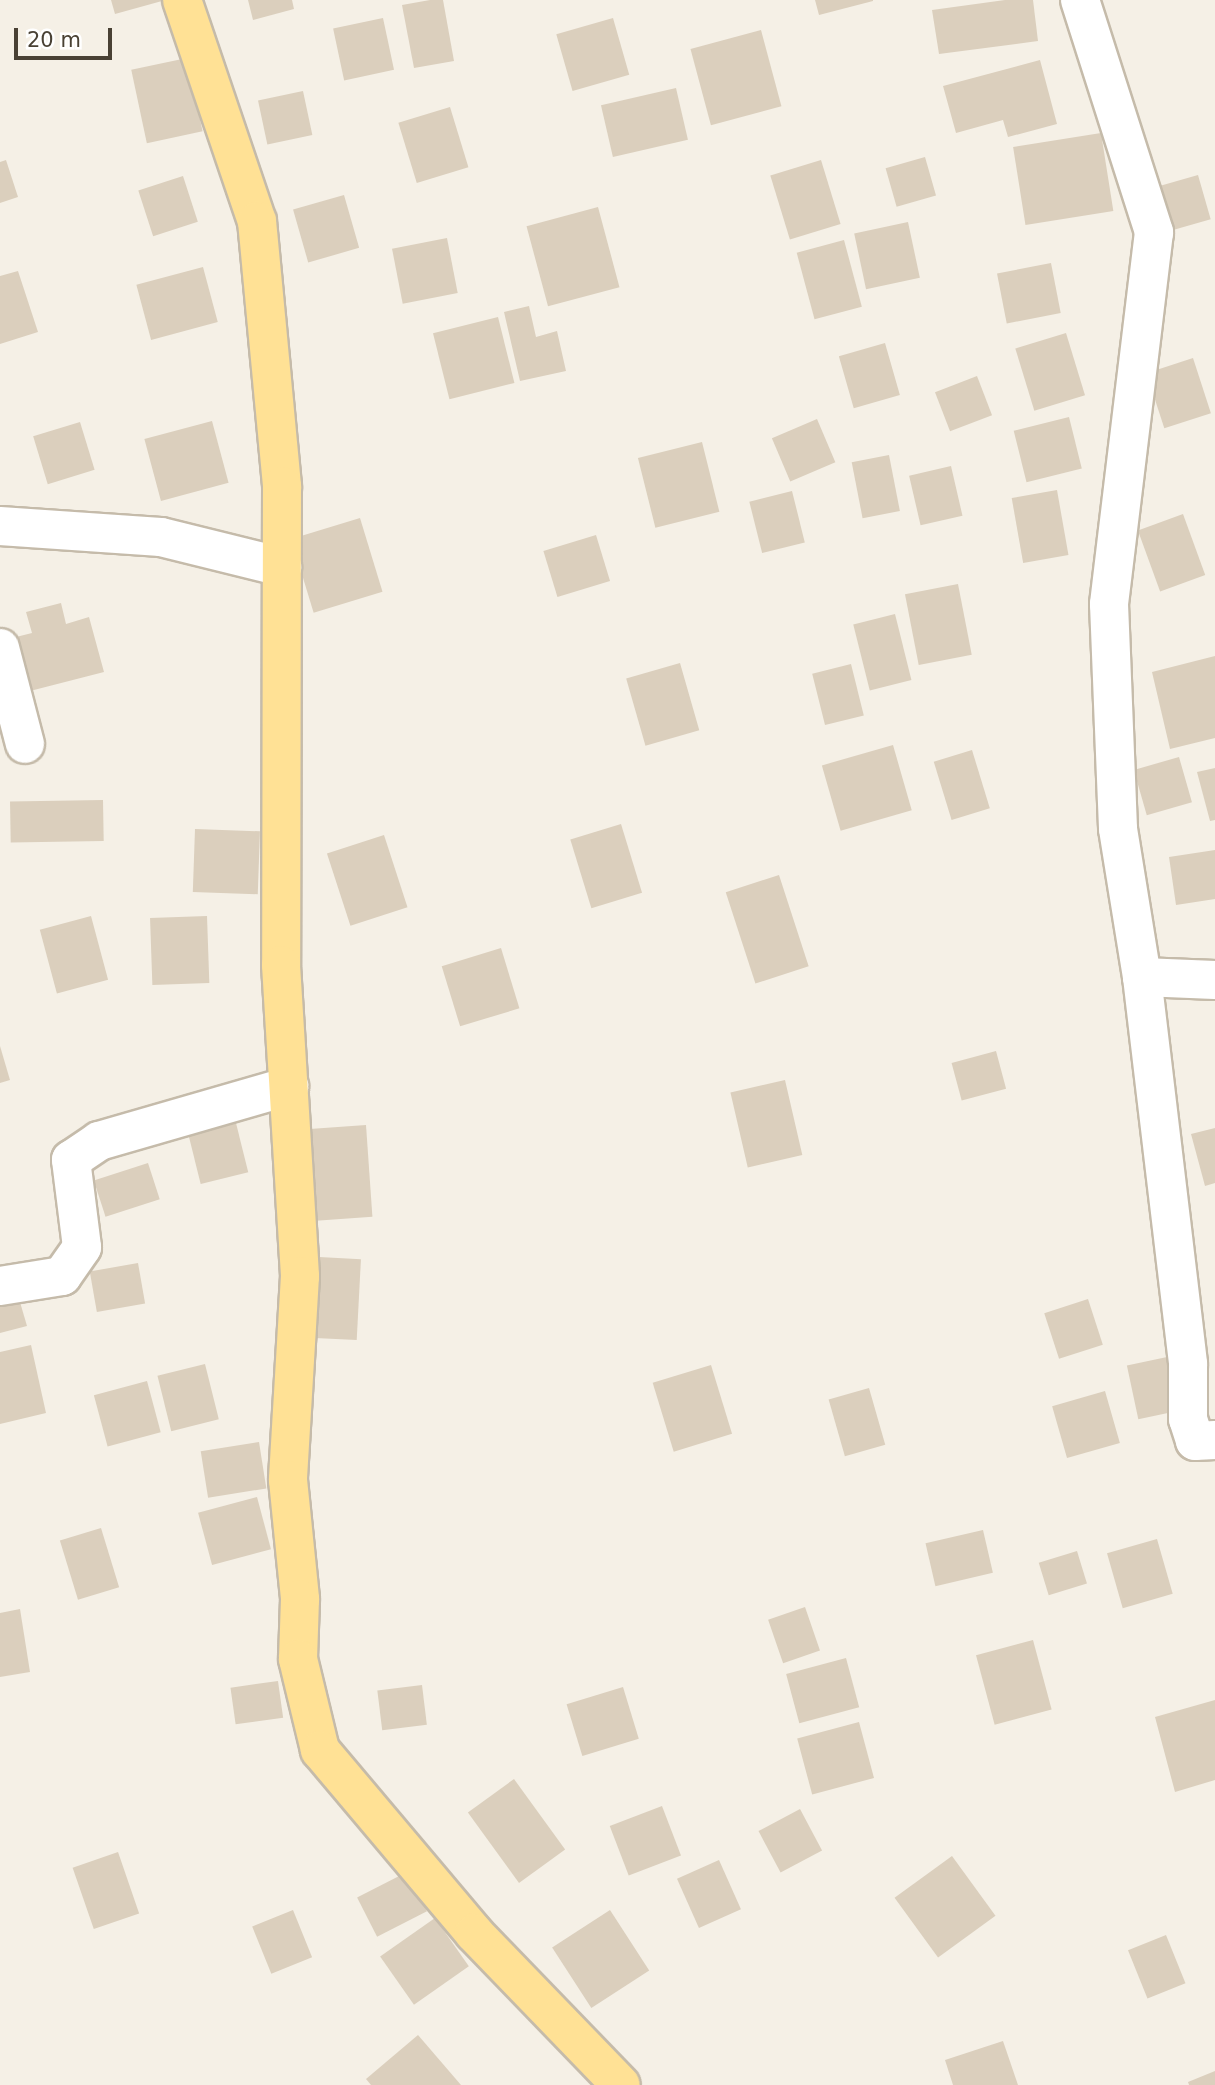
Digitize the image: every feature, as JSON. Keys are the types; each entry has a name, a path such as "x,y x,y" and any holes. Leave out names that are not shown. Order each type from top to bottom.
{"main road":[{"path":"182,0 257,221 282,486 281,965 300,1276 288,1480 300,1599 298,1659 320,1750 474,1933 621,2085"}],"street":[{"path":"1080,0 1154,232 1109,604 1118,829 1142,977 1188,1364 1188,1419 1195,1441 1215,1440"},
{"path":"0,526 161,537 282,567"},
{"path":"0,648 24,744"},
{"path":"1142,977 1215,980"},
{"path":"0,1286 62,1276 82,1247 71,1160 89,1147 289,1086"}],"building":[{"path":"111,0 162,0 162,1 115,14"},
{"path":"248,0 292,0 294,9 253,20"},
{"path":"443,0 454,61 414,68 402,5"},
{"path":"815,0 873,0 873,1 819,15"},
{"path":"1005,0 1033,0 1038,41 939,54 932,10"},
{"path":"383,18 394,70 344,80 333,29"},
{"path":"613,18 629,75 573,91 556,34"},
{"path":"761,30 781,106 711,125 690,49"},
{"path":"187,58 203,131 147,143 131,70"},
{"path":"1040,60 1057,124 1008,137 1003,120 956,133 943,86"},
{"path":"676,88 688,140 613,157 601,105"},
{"path":"303,91 312,135 267,145 258,101"},
{"path":"450,107 468,167 417,183 398,123"},
{"path":"1101,133 1113,211 1025,225 1013,147"},
{"path":"925,157 936,195 897,207 886,168"},
{"path":"6,160 18,197 0,203 0,162"},
{"path":"821,160 841,224 790,240 770,175"},
{"path":"1198,175 1211,219 1172,230 1160,186"},
{"path":"183,176 198,222 153,236 138,191"},
{"path":"344,195 359,248 308,262 293,210"},
{"path":"598,207 619,287 548,306 527,226"},
{"path":"908,222 920,278 866,289 854,233"},
{"path":"447,238 458,293 403,304 392,249"},
{"path":"844,240 862,307 815,319 797,253"},
{"path":"1051,263 1061,313 1007,324 997,273"},
{"path":"203,267 218,322 151,340 136,285"},
{"path":"18,271 38,332 0,344 0,276"},
{"path":"529,306 536,337 557,331 566,371 520,381 504,312"},
{"path":"498,317 514,383 449,399 433,333"},
{"path":"1066,333 1085,395 1034,411 1015,348"},
{"path":"885,343 900,395 854,408 839,356"},
{"path":"1193,358 1211,413 1164,428 1146,373"},
{"path":"977,376 992,415 950,431 935,392"},
{"path":"1069,417 1082,468 1027,482 1014,431"},
{"path":"817,419 835,462 790,481 772,438"},
{"path":"212,421 229,483 161,501 144,439"},
{"path":"80,422 95,470 48,484 33,436"},
{"path":"702,442 719,512 655,528 638,458"},
{"path":"889,455 900,511 863,518 852,462"},
{"path":"951,466 962,516 921,525 909,476"},
{"path":"1057,490 1068,555 1023,563 1012,498"},
{"path":"792,491 805,542 762,553 749,502"},
{"path":"1183,514 1205,575 1160,591 1138,530"},
{"path":"360,518 383,592 314,613 291,539"},
{"path":"596,535 610,581 557,597 543,551"},
{"path":"958,584 972,655 919,665 905,594"},
{"path":"61,603 66,624 89,617 104,672 30,691 16,637 32,633 26,612"},
{"path":"895,614 911,680 870,690 853,624"},
{"path":"1215,656 1215,738 1170,749 1152,672"},
{"path":"680,663 699,730 645,746 626,678"},
{"path":"851,664 864,715 825,725 812,674"},
{"path":"893,745 912,810 841,831 822,765"},
{"path":"972,750 990,808 952,820 934,762"},
{"path":"1179,757 1192,802 1147,815 1134,770"},
{"path":"1215,768 1215,820 1210,821 1197,772"},
{"path":"103,800 104,841 11,843 10,802"},
{"path":"621,824 642,893 591,908 570,839"},
{"path":"195,829 260,831 258,894 193,892"},
{"path":"384,835 407,907 350,926 327,854"},
{"path":"1215,850 1215,899 1176,905 1169,857"},
{"path":"779,875 809,966 755,984 726,892"},
{"path":"91,916 108,980 57,993 40,930"},
{"path":"207,916 209,983 152,985 150,918"},
{"path":"501,948 519,1008 460,1026 442,966"},
{"path":"0,1046 10,1080 0,1083"},
{"path":"996,1051 1006,1089 962,1101 952,1063"},
{"path":"785,1080 802,1155 748,1168 730,1093"},
{"path":"233,1111 248,1172 201,1184 185,1123"},
{"path":"366,1125 372,1217 313,1221 306,1129"},
{"path":"1215,1128 1215,1183 1205,1186 1191,1134"},
{"path":"148,1163 160,1199 106,1217 94,1181"},
{"path":"319,1257 361,1259 357,1340 315,1338"},
{"path":"138,1263 145,1303 97,1312 90,1272"},
{"path":"15,1285 27,1326 0,1333 0,1290"},
{"path":"1088,1299 1103,1345 1059,1359 1044,1313"},
{"path":"31,1345 46,1413 0,1424 0,1352"},
{"path":"1167,1357 1178,1411 1138,1419 1127,1366"},
{"path":"205,1364 219,1419 171,1431 157,1376"},
{"path":"711,1365 732,1434 674,1452 653,1383"},
{"path":"147,1381 161,1432 108,1446 94,1395"},
{"path":"869,1388 885,1445 845,1456 829,1400"},
{"path":"1105,1391 1120,1443 1067,1458 1052,1406"},
{"path":"259,1442 266,1488 208,1498 201,1451"},
{"path":"257,1497 271,1549 212,1565 198,1513"},
{"path":"101,1528 119,1587 78,1600 60,1541"},
{"path":"983,1530 993,1573 935,1586 926,1543"},
{"path":"1157,1539 1173,1594 1123,1608 1107,1553"},
{"path":"1077,1551 1087,1584 1049,1595 1039,1563"},
{"path":"805,1607 820,1650 783,1663 768,1620"},
{"path":"20,1609 30,1672 0,1677 0,1613"},
{"path":"1033,1640 1052,1710 995,1725 976,1655"},
{"path":"846,1658 859,1707 799,1723 786,1674"},
{"path":"278,1681 283,1718 236,1724 230,1688"},
{"path":"422,1685 427,1725 382,1730 377,1690"},
{"path":"623,1687 639,1739 582,1756 567,1704"},
{"path":"1215,1700 1215,1780 1175,1792 1155,1717"},
{"path":"859,1722 874,1778 812,1795 797,1739"},
{"path":"514,1779 565,1849 519,1883 468,1813"},
{"path":"662,1806 681,1855 629,1876 610,1826"},
{"path":"800,1809 822,1850 781,1873 759,1831"},
{"path":"118,1852 139,1913 94,1929 73,1868"},
{"path":"952,1856 995,1916 938,1958 895,1898"},
{"path":"719,1860 741,1909 699,1928 677,1879"},
{"path":"407,1872 427,1911 377,1937 357,1897"},
{"path":"293,1910 312,1957 271,1974 252,1926"},
{"path":"610,1910 649,1970 591,2008 552,1948"},
{"path":"435,1918 469,1966 414,2005 380,1956"},
{"path":"1166,1935 1185,1983 1147,1999 1128,1950"},
{"path":"418,2035 461,2085 371,2085 366,2079"},
{"path":"1003,2041 1018,2085 953,2085 945,2060"},
{"path":"1215,2071 1215,2085 1189,2085 1188,2082"}]}
